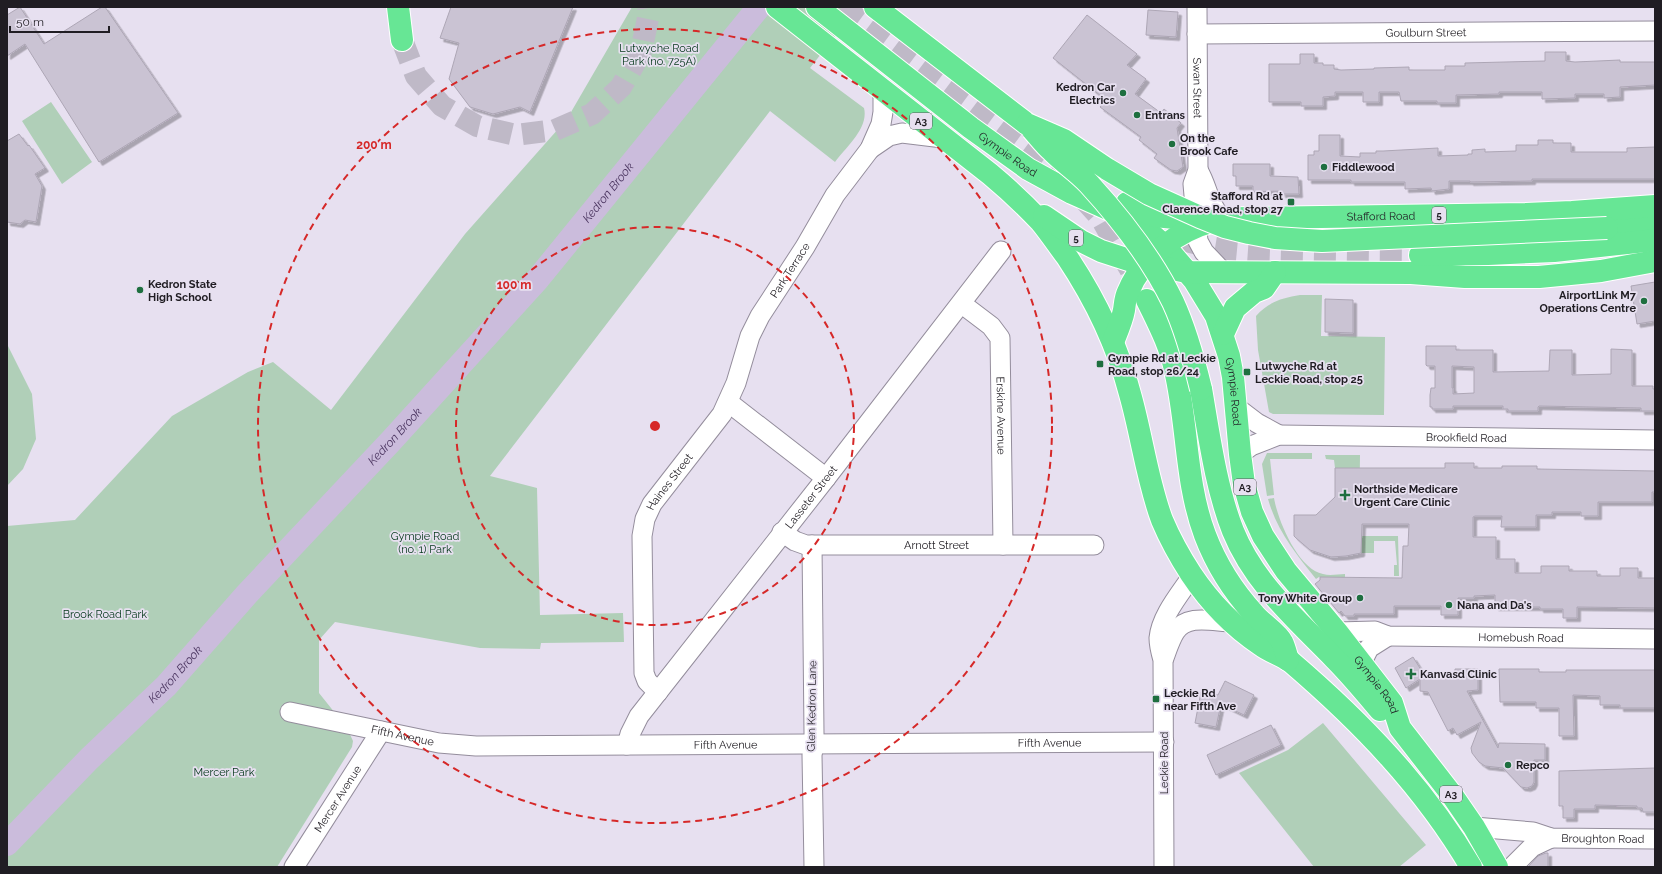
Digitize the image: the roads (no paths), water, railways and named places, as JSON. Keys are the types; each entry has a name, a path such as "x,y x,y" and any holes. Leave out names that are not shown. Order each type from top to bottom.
{"highway":[{"path":"398,7 402,40"},
{"name":"A3","path":"777,7 1015,196 1041,222 1077,272 1095,302 1113,342 1130,393 1162,520 1192,576 1216,606 1233,622 1262,646 1288,660 1328,694 1390,756 1438,816 1471,867"},
{"name":"Gympie Road","path":"817,7 971,128 1028,169 1072,193 1126,217 1142,226 1164,245 1187,272 1209,303 1223,334 1233,377 1240,454 1248,498 1263,536 1286,572 1392,703 1400,728 1452,795 1474,827 1498,867"},
{"path":"876,8 1027,124 1052,151 1088,183 1128,231 1162,281 1174,304 1195,364 1220,488 1233,531 1242,549 1264,584 1278,602 1335,659 1390,721 1400,728"},
{"path":"1027,124 1064,140 1107,169 1150,194 1178,208 1225,227 1275,238 1322,241 1607,228 1655,222"},
{"name":"A3","path":"971,128 1006,142 1058,172"},
{"name":"5","path":"1015,196 1081,241 1101,251 1145,264 1187,272 1411,273 1465,277 1539,277 1601,271 1655,261"},
{"path":"1113,197 1154,216 1174,218"},
{"name":"Stafford Road","path":"1113,342 1124,310 1128,291 1145,264 1164,245 1176,237 1196,228 1224,220 1247,218 1572,212 1655,206"},
{"path":"1420,255 1554,251 1655,240"},
{"path":"1223,334 1235,308 1254,292 1264,288 1275,272"},
{"path":"1147,300 1166,340 1175,370 1183,414 1190,473 1199,517 1205,535 1215,559 1231,586 1255,615 1282,641 1288,660"}],"street":[{"name":"Swan Street","path":"1197,7 1198,170 1193,184 1196,228 1198,241 1201,247 1224,273"},
{"name":"Goulburn Street","path":"1197,34 1655,31"},
{"name":"Park Terrace","path":"728,402 736,383 750,336 760,316 835,195 870,149 881,124 883,112 883,91"},
{"name":"Park Terrace","path":"870,149 890,136 902,133 943,138"},
{"name":"Swan Street","path":"1198,170 1206,182 1212,205 1224,220"},
{"name":"Lasseter Street","path":"627,745 630,734 639,716 962,304 1001,251"},
{"name":"Erskine Avenue","path":"962,304 991,326 1000,338 1003,545"},
{"path":"728,402 826,478"},
{"name":"Haines Street","path":"658,692 647,681 644,673 642,528 652,504 712,429 728,402"},
{"name":"Brookfield Road","path":"1236,407 1256,423 1279,436"},
{"name":"Brookfield Road","path":"1240,454 1251,446 1279,436 1655,440"},
{"name":"Arnott Street","path":"782,532 800,543 812,545 1094,545"},
{"name":"Glen Kedron Lane","path":"812,545 814,745 812,755 814,867"},
{"name":"Leckie Road","path":"1164,867 1163,660 1159,639 1165,618 1192,576"},
{"name":"Leckie Road","path":"1163,660 1174,634 1184,623 1199,619 1233,622"},
{"name":"Homebush Road","path":"1336,632 1375,631 1388,636 1655,638"},
{"path":"1361,664 1369,648 1388,636"},
{"name":"Fifth Avenue","path":"290,712 332,719 381,731 457,745 814,745 1164,742"},
{"name":"Mercer Avenue","path":"294,867 381,731"},
{"name":"Broughton Road","path":"1474,827 1532,832 1551,838 1655,839"},
{"name":"Broughton Road","path":"1512,867 1532,847 1551,838"}],"waterway":[{"name":"Kedron Brook","path":"7,844 89,759 166,686 247,594 391,441 537,280 759,7"}],"tunnel":[{"path":"402,40 416,76 442,106 477,126 516,135 555,130 592,114 621,87 641,52 649,13 648,7"},
{"path":"842,7 1071,178"},
{"path":"1082,197 1101,218 1131,271"},
{"path":"1183,240 1224,249 1281,253 1420,255"}],"place":[{"name":"Kedron Car Electrics","path":"1123,93"},
{"name":"Entrans","path":"1137,115"},
{"name":"On the Brook Cafe","path":"1172,144"},
{"name":"Fiddlewood","path":"1324,167"},
{"name":"Stafford Rd at Clarence Road, stop 27","path":"1291,202"},
{"name":"Kedron State High School","path":"140,290"},
{"name":"AirportLink M7 Operations Centre","path":"1644,301"},
{"name":"Gympie Rd at Leckie Road, stop 26/24","path":"1100,364"},
{"name":"Lutwyche Rd at Leckie Road, stop 25","path":"1247,372"},
{"name":"Northside Medicare Urgent Care Clinic","path":"1345,495"},
{"name":"Tony White Group","path":"1360,598"},
{"name":"Nana and Da's","path":"1449,605"},
{"name":"Kanvasd Clinic","path":"1411,674"},
{"name":"Leckie Rd near Fifth Ave","path":"1156,699"},
{"name":"Repco","path":"1508,765"}],"park label":[{"name":"Lutwyche Road Park (no. 725A)","path":"659,54"},
{"name":"Gympie Road (no. 1) Park","path":"425,542"},
{"name":"Brook Road Park","path":"105,614"},
{"name":"Mercer Park","path":"224,772"}]}
